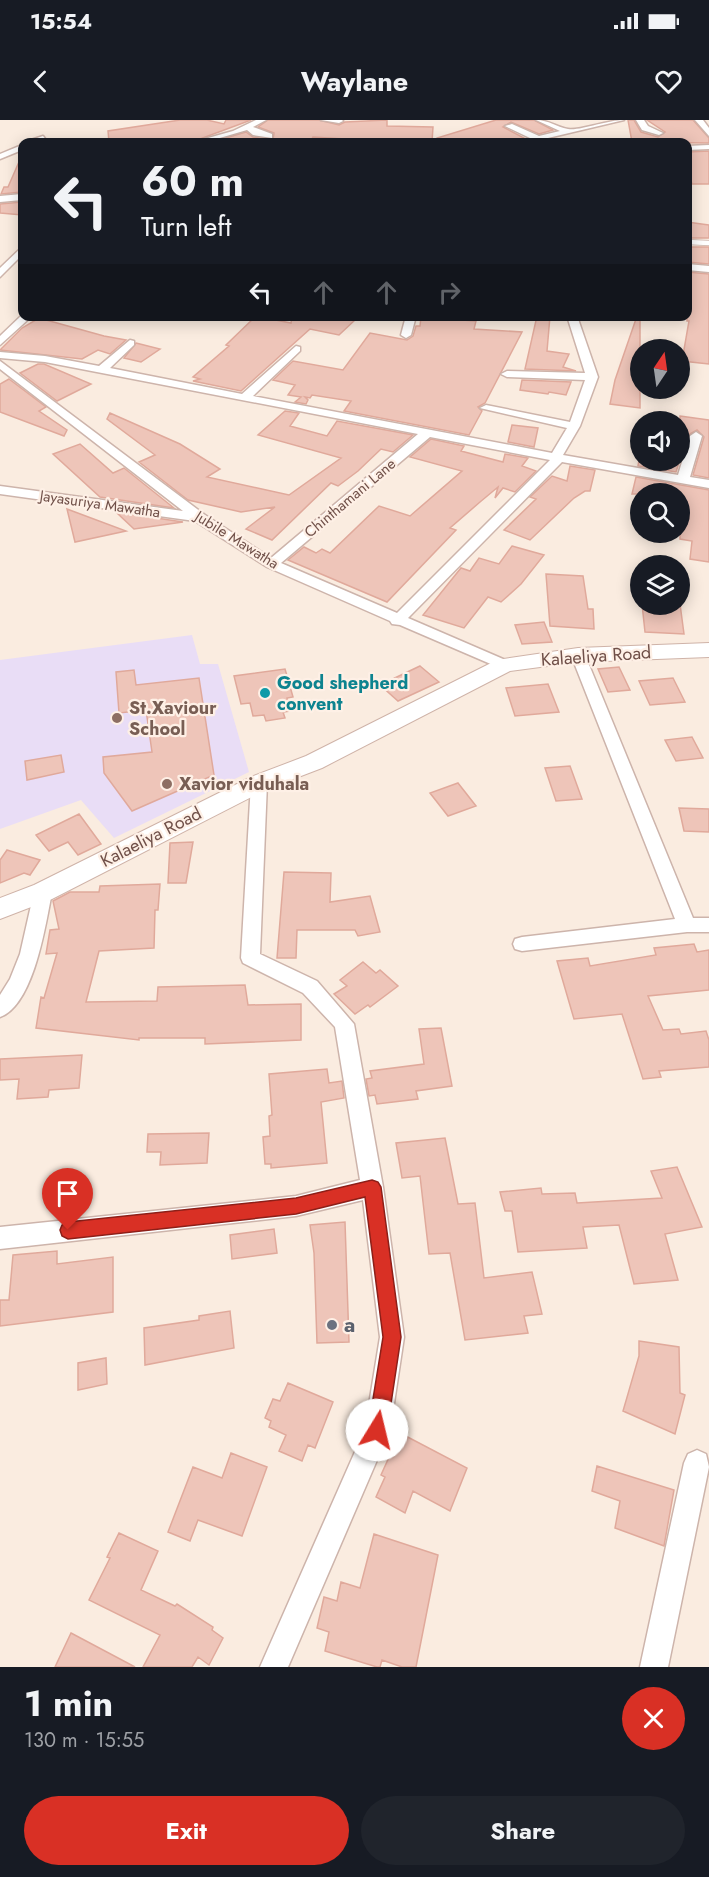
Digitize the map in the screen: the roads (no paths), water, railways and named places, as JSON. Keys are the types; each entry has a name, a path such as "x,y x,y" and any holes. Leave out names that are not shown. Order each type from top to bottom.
{"street":[{"path":"211,138 248,127 262,120"},
{"path":"325,120 339,121"},
{"path":"540,120 568,132"},
{"path":"543,138 620,120"},
{"path":"640,120 645,128 658,133"},
{"path":"699,120 709,134"},
{"path":"509,126 538,138"},
{"path":"248,127 256,133 268,136"},
{"path":"692,148 709,147"},
{"path":"1,162 18,150"},
{"path":"0,199 18,197"},
{"path":"0,274 18,260"},
{"path":"692,267 709,269"},
{"path":"0,342 22,321"},
{"path":"405,335 409,321"},
{"path":"397,621 558,458 574,426 592,377 574,321"},
{"path":"100,371 130,344"},
{"path":"244,398 296,349"},
{"path":"0,355 45,360 558,458 709,483"},
{"name":"Jubile Mawatha","path":"0,364 200,518 272,564 397,621 505,665"},
{"path":"507,374 592,377"},
{"path":"486,408 574,426"},
{"name":"Chinthamani Lane","path":"272,564 428,432"},
{"path":"683,479 696,436"},
{"name":"Jayasuriya Mawatha","path":"0,490 200,518"},
{"name":"Kalaeliya Road","path":"0,909 43,891 259,783 314,762 505,665 578,655 709,650"},
{"path":"578,655 687,925"},
{"path":"259,783 250,958 310,987 344,1024 372,1187 392,1337 377,1430 274,1667"},
{"path":"0,1009 13,996 27,967 43,891"},
{"path":"522,944 709,924"},
{"path":"0,1238 296,1206 372,1187"},
{"path":"654,1667 697,1463"}],"lane":[{"path":"692,242 709,243"}],"place":[{"name":"Good shepherd convent","path":"265,693"},
{"name":"St.Xaviour School","path":"117,718"},
{"name":"Xavior viduhala","path":"167,784"},
{"name":"a","path":"332,1325"}]}
